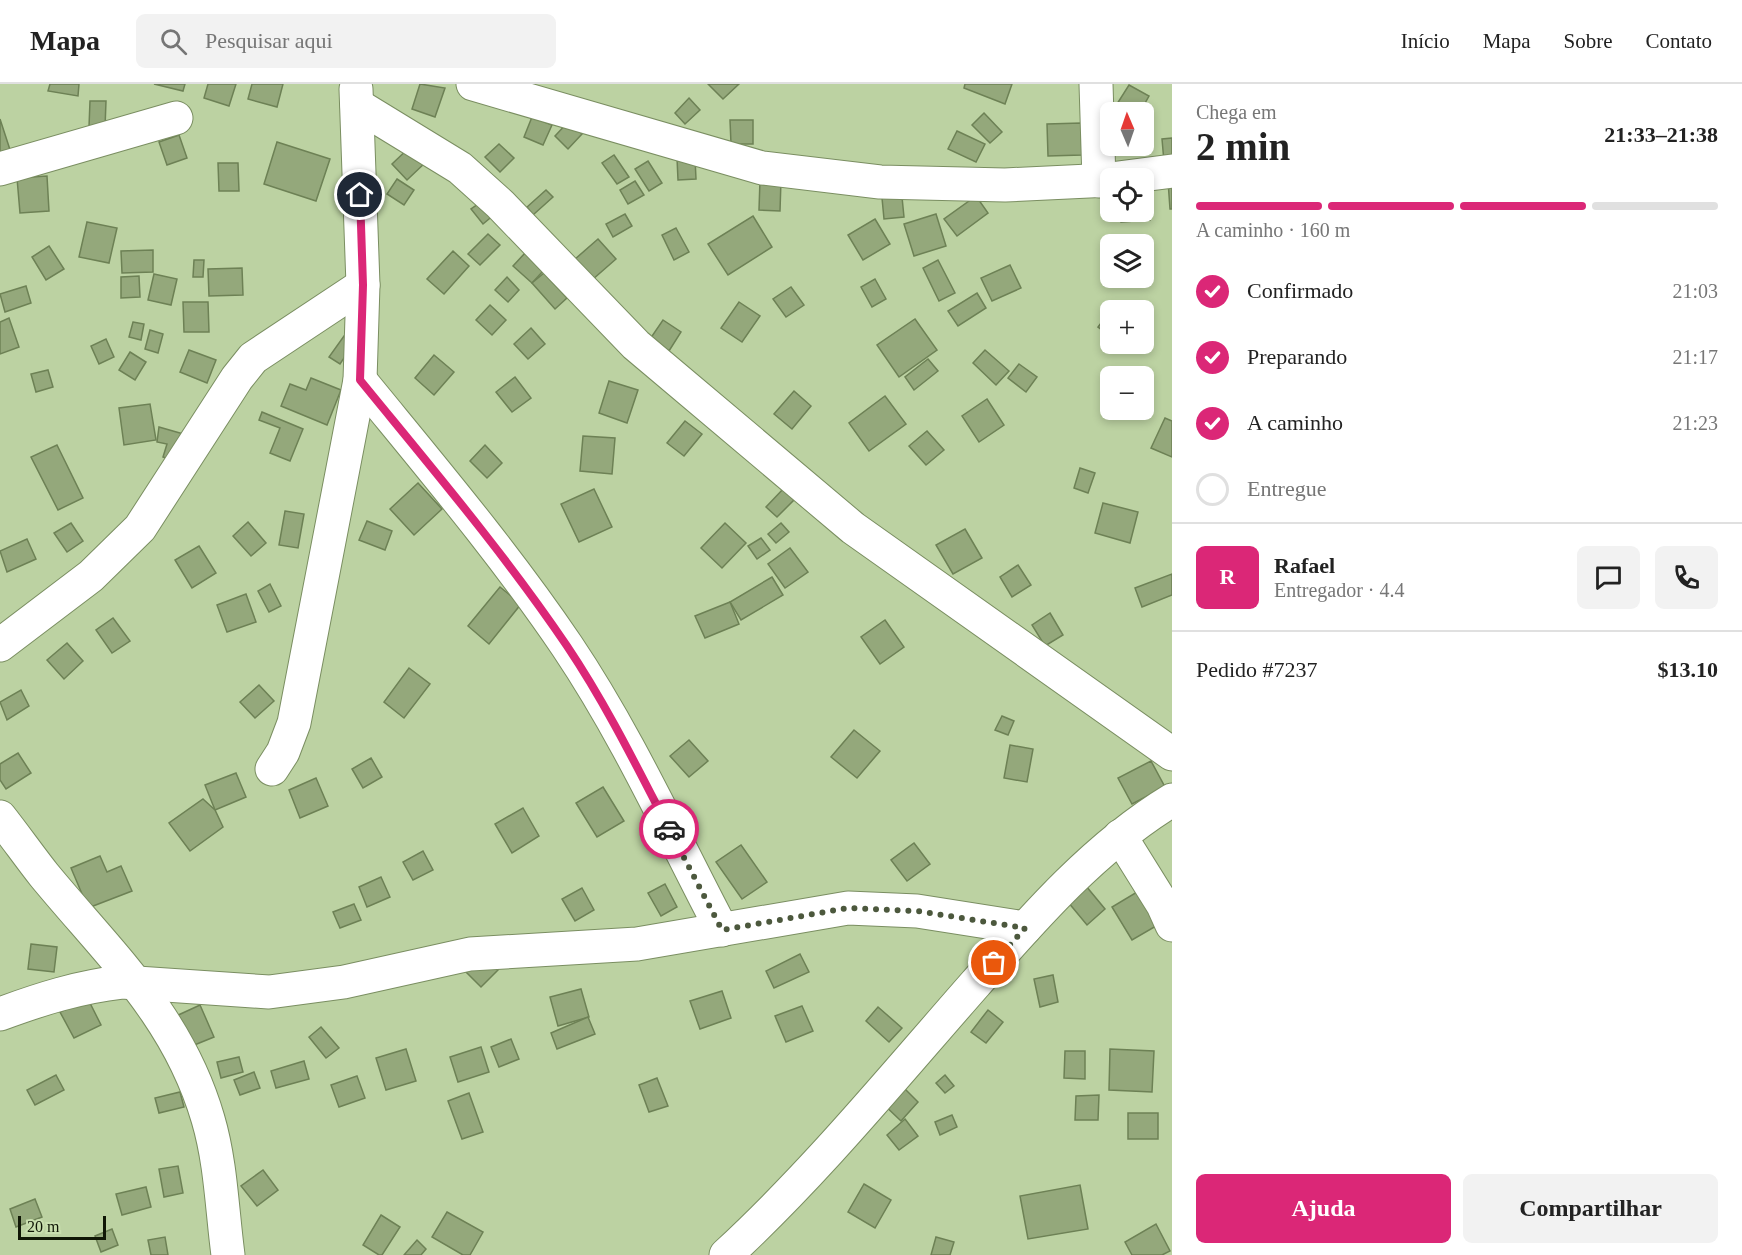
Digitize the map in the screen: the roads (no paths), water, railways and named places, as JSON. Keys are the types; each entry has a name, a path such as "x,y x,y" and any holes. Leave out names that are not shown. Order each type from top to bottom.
{"street":[{"path":"1096,84 1107,168"},
{"path":"486,85 762,168 880,182 1005,185 1100,180"},
{"path":"272,769 283,752 294,723 360,380 363,285 356,95"},
{"path":"356,95 460,168 500,204 636,345 853,528 1172,754"},
{"path":"0,169 176,118"},
{"path":"1154,174 1172,171"},
{"path":"0,645 91,576 140,528 253,358 363,285"},
{"path":"360,380 498,551 568,648 617,729 722,930"},
{"path":"726,1255 807,1173 1025,928 1120,836 1172,800"},
{"path":"0,817 44,875 138,983 171,1034 196,1084 208,1120 215,1153 228,1255"},
{"path":"1120,836 1164,905 1172,925"},
{"path":"0,1014 57,993 122,982 269,992 344,982 470,954 637,944 848,908 917,911 1025,928"}]}
